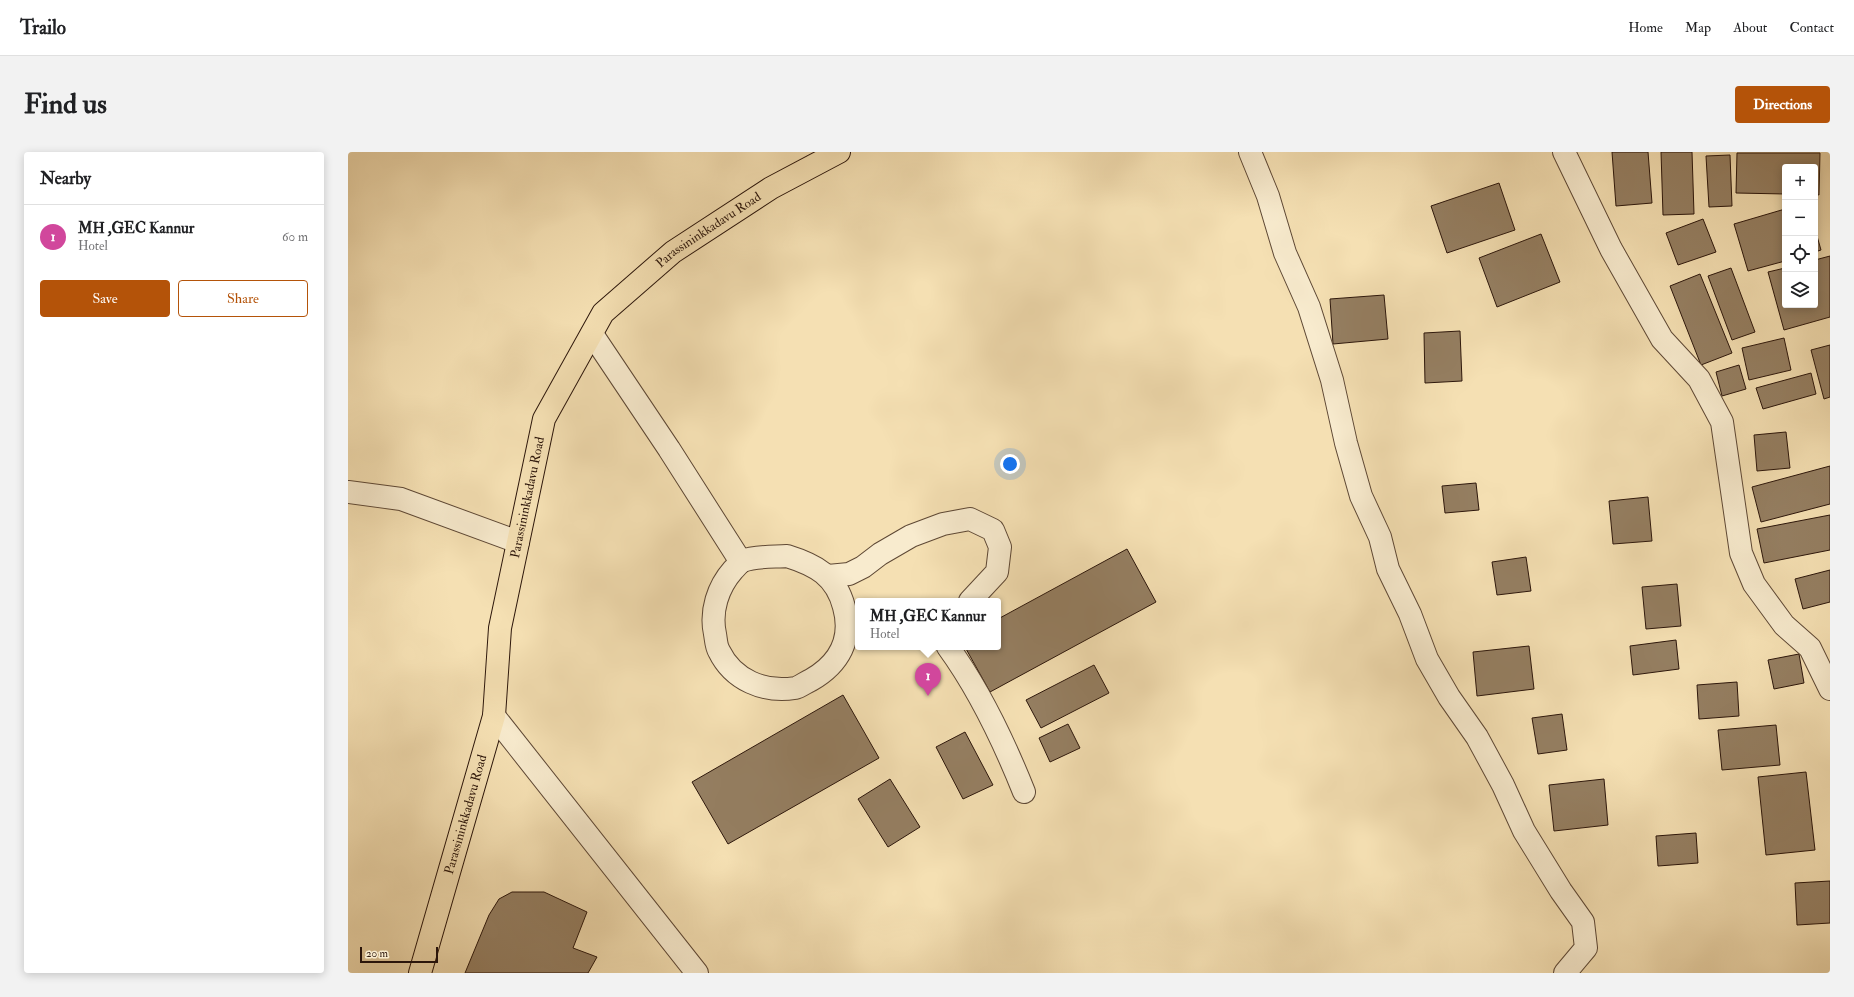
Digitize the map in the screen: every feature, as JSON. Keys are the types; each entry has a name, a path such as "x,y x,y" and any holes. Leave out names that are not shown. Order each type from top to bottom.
{"main road":[{"name":"Parassininkkadavu Road","path":"420,973 494,716 500,628 544,419 603,313 673,252 771,188 839,152"}],"street":[{"path":"1250,152 1268,196 1285,253 1309,307 1332,380 1346,443 1361,496 1380,537 1388,569 1410,614 1427,659 1449,697 1477,737 1503,785 1524,831 1583,922 1586,948 1565,973"},
{"path":"1564,152 1611,249 1662,339 1699,379 1722,422 1741,553 1754,584 1784,625 1810,648 1830,689"},
{"path":"592,334 669,449 741,562"},
{"path":"348,492 401,499 518,542"},
{"path":"828,576 849,574 863,567 880,554 911,536 944,524 970,519 993,530 1000,547 997,572 973,598"},
{"path":"787,556 808,562 828,576 841,594 852,639 834,662 818,675 796,688 772,689 750,683 729,668 718,650 713,626 715,604 724,581 741,562 764,557 787,556"},
{"path":"950,650 959,663 1006,748 1024,792"},
{"path":"494,716 697,973"}],"building":[{"path":"1612,152 1648,152 1652,203 1616,206"},
{"path":"1661,152 1692,152 1694,214 1663,215"},
{"path":"1737,153 1820,153 1819,195 1818,164 1782,164 1782,194 1736,193"},
{"path":"1730,155 1732,206 1709,207 1706,156"},
{"path":"1499,183 1515,230 1447,253 1431,206"},
{"path":"1782,210 1782,262 1748,271 1734,224"},
{"path":"1703,219 1716,252 1678,265 1666,233"},
{"path":"1541,234 1560,282 1497,307 1479,258"},
{"path":"1818,240 1821,250 1818,251"},
{"path":"1830,256 1830,317 1784,330 1768,272 1782,269 1782,308 1818,308 1818,259"},
{"path":"1731,268 1755,332 1732,340 1708,276"},
{"path":"1700,274 1732,353 1701,365 1670,286"},
{"path":"1384,295 1388,339 1333,344 1330,299"},
{"path":"1460,331 1462,381 1425,383 1424,333"},
{"path":"1784,338 1791,370 1749,380 1742,348"},
{"path":"1830,345 1830,397 1824,399 1811,350"},
{"path":"1739,365 1746,389 1722,396 1716,372"},
{"path":"1811,373 1816,394 1763,409 1756,388"},
{"path":"1786,432 1790,468 1757,471 1754,435"},
{"path":"1830,466 1830,504 1761,522 1752,487"},
{"path":"1476,483 1479,510 1445,513 1442,486"},
{"path":"1648,497 1652,541 1613,544 1609,501"},
{"path":"1830,515 1830,550 1764,563 1757,529"},
{"path":"1127,549 1156,602 990,692 967,650 1001,650 1001,617"},
{"path":"1526,557 1531,591 1497,595 1492,562"},
{"path":"1830,570 1830,602 1803,609 1795,579"},
{"path":"1677,584 1681,626 1646,629 1642,587"},
{"path":"1676,640 1679,669 1633,675 1630,646"},
{"path":"1529,646 1534,689 1477,696 1473,652"},
{"path":"1799,654 1804,683 1774,689 1768,660"},
{"path":"1094,665 1109,693 1041,728 1026,700"},
{"path":"1737,682 1739,716 1699,719 1697,685"},
{"path":"843,695 879,758 728,844 692,782"},
{"path":"1562,714 1567,750 1538,754 1532,718"},
{"path":"1068,724 1080,748 1050,762 1039,738"},
{"path":"1776,725 1780,765 1722,770 1718,730"},
{"path":"965,732 993,785 963,799 936,747"},
{"path":"1806,772 1815,850 1766,855 1758,777"},
{"path":"890,779 920,827 888,847 858,799"},
{"path":"1604,779 1608,825 1554,831 1549,785"},
{"path":"1696,833 1698,863 1658,866 1656,836"},
{"path":"1830,881 1830,923 1797,925 1795,883"},
{"path":"512,892 544,892 587,912 573,948 597,957 588,973 465,973 489,915 499,899"}],"place":[{"name":"MH ,GEC Kannur","path":"928,696"}]}
